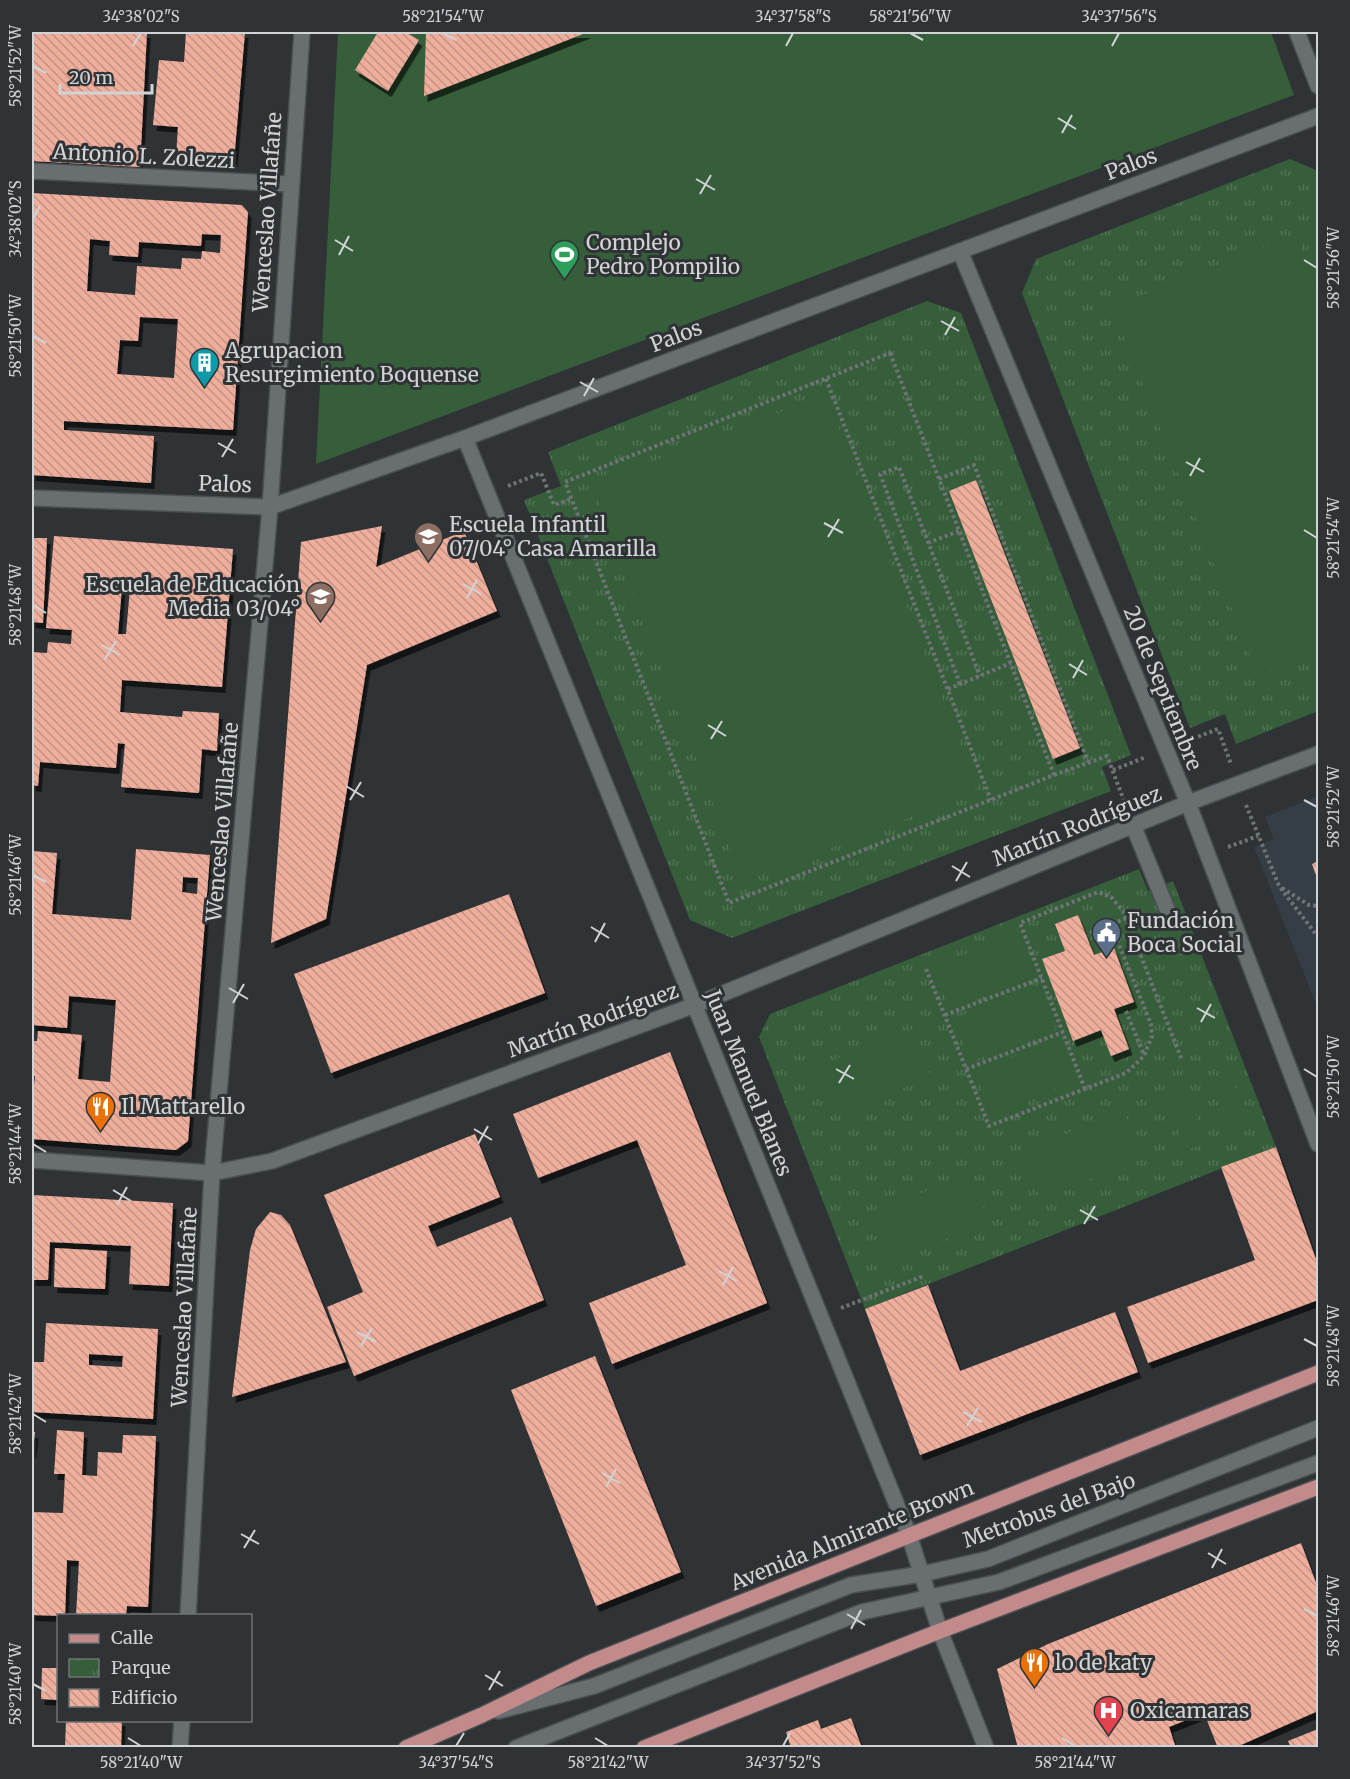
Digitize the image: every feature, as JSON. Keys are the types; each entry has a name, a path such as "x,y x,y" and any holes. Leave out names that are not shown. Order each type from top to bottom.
{"main road":[{"name":"Avenida Almirante Brown","path":"406,1748 482,1715 589,1663 1318,1373"},
{"path":"644,1748 940,1631 1318,1487"}],"street":[{"name":"Wenceslao Villafañe","path":"188,1614 212,1173 270,507 289,184 302,32"},
{"path":"1297,32 1318,86"},
{"name":"Palos","path":"32,498 270,507 465,438 1318,116"},
{"name":"Antonio L. Zolezzi","path":"32,171 289,184"},
{"name":"20 de Septiembre","path":"960,251 1188,803 1318,1144"},
{"name":"Juan Manuel Blanes","path":"465,438 909,1535 940,1631 986,1748"},
{"name":"Martín Rodríguez","path":"32,1160 212,1173 247,1168 272,1161 695,1005 1133,825 1318,754"},
{"path":"1133,825 1166,906"},
{"name":"Metrobus del Bajo","path":"482,1715 594,1686 851,1585 922,1574 988,1559 1318,1428"},
{"path":"516,1748 862,1612 999,1582 1318,1463"},
{"path":"180,1748 182,1722"}],"path":[{"path":"1054,775 890,353 565,482 729,903 1107,756 1133,825"},
{"path":"826,379 991,800"},
{"path":"939,479 974,465 1088,762"},
{"path":"960,684 880,474 899,467 980,676"},
{"path":"488,494 541,473 554,505 571,499"},
{"path":"928,543 959,531"},
{"path":"948,689 1011,663"},
{"path":"1238,784 1279,886 1318,937"},
{"path":"1279,886 1310,905 1318,906"},
{"path":"1085,1089 1020,923 1098,892 1112,897 1126,918 1182,1060"},
{"path":"1090,933 1126,918 1166,906"},
{"path":"926,969 989,1126 1126,1073 1144,1056 1152,1036 1151,1024 1111,925"},
{"path":"945,1015 1042,978"},
{"path":"1126,1011 1144,1056"},
{"path":"966,1069 1063,1032"},
{"path":"820,1316 924,1276"}],"shaded area":[{"path":"1318,796 1318,1009 1254,847 1274,839 1265,817"}],"green space":[{"name":"Complejo Pedro Pompilio","path":"338,32 1271,32 1294,95 316,464"},
{"path":"1290,159 1316,170 1318,175 1318,711 1236,744 1225,714 1190,728 1022,293 1036,259"},
{"path":"1296,234 1318,292 1318,651 1258,675 1112,307"},
{"path":"927,301 961,313 1131,755 1102,767 1111,791 732,938 690,920 524,500 561,486 548,452"},
{"path":"826,395 977,791 743,882 592,485"},
{"path":"1139,869 1148,891 1173,881 1276,1147 865,1309 759,1037 770,1014"},
{"path":"1020,933 1037,976 950,1009 934,966"},
{"path":"1040,985 1056,1029 970,1062 954,1019"},
{"path":"913,1029 931,1077 829,1117 811,1069"},
{"path":"1061,1038 1077,1081 991,1114 974,1071"},
{"path":"1230,1075 1251,1125 1231,1133 1211,1083"},
{"path":"1186,1092 1207,1142 1186,1150 1165,1100"},
{"path":"1124,1111 1142,1159 1040,1198 1022,1151"},
{"path":"971,1174 989,1222 887,1262 868,1214"}],"building":[{"path":"32,32 147,32 140,167 32,161"},
{"path":"186,32 245,32 234,161 176,156 178,127 153,125 159,60 184,62"},
{"path":"378,32 405,32 419,40 388,91 355,70"},
{"path":"426,32 588,32 424,96"},
{"path":"32,193 242,205 248,212 233,430 64,421 64,430 154,436 151,483 32,475","holes":["202,234 221,235 220,253 202,251 201,259 182,258 181,269 137,266 135,295 87,291 90,239 110,241 109,255 138,257 139,242 201,246","140,317 178,319 174,378 117,374 120,340 138,341"]},
{"path":"976,480 1080,748 1053,759 949,491"},
{"path":"382,526 376,567 464,531 497,611 367,665 326,919 271,943 301,542"},
{"path":"54,536 233,549 222,687 122,680 120,712 182,717 183,711 219,713 217,751 202,749 199,793 121,787 125,744 118,743 116,768 40,762 38,786 32,785 32,652 47,653 48,642 71,644 72,630 46,628","holes":["122,587 130,588 126,634 118,634"]},
{"path":"32,538 47,538 43,623 32,622"},
{"path":"136,849 210,855 188,1141 176,1150 32,1139 32,1086 34,1086 35,1076 32,1076 32,1041 37,1041 38,1031 82,1035 78,1079 110,1082 116,1000 69,996 67,1028 32,1025 32,851 57,853 52,914 131,920","holes":["183,877 198,878 197,894 182,892"]},
{"path":"1318,861 1318,881 1312,864"},
{"path":"509,894 545,993 331,1073 294,974"},
{"path":"1078,915 1094,955 1114,948 1134,1002 1114,1009 1129,1049 1111,1056 1101,1030 1073,1041 1042,959 1065,951 1055,924"},
{"path":"670,1052 767,1303 612,1364 589,1303 686,1265 637,1140 538,1178 513,1114"},
{"path":"475,1134 500,1197 428,1226 437,1247 511,1217 544,1300 354,1376 327,1307 363,1292 324,1195"},
{"path":"1276,1147 1318,1265 1318,1300 1148,1363 1127,1307 1255,1260 1221,1167"},
{"path":"32,1195 173,1203 169,1286 129,1284 131,1246 50,1242 48,1280 32,1280"},
{"path":"270,1212 281,1215 290,1225 346,1362 232,1397 250,1250 256,1229"},
{"path":"55,1248 107,1251 105,1289 54,1287"},
{"path":"928,1285 960,1371 1115,1312 1138,1372 920,1455 865,1309"},
{"path":"46,1323 158,1329 153,1419 32,1412 32,1362 44,1362","holes":["89,1354 123,1356 122,1367 89,1365"]},
{"path":"595,1356 681,1572 596,1606 511,1390"},
{"path":"57,1430 84,1432 82,1475 97,1476 98,1452 122,1453 123,1435 156,1436 148,1607 127,1606 126,1614 76,1614 79,1561 67,1560 65,1614 32,1615 32,1512 63,1513 65,1474 54,1474"},
{"path":"32,1432 35,1432 33,1452 32,1452"},
{"path":"1301,1543 1318,1588 1318,1711 1234,1748 1218,1748 1204,1713 1169,1727 1176,1748 1018,1748 997,1669 1048,1644"},
{"path":"42,1668 57,1668 57,1700 41,1699"},
{"path":"851,1718 862,1748 791,1748 786,1732 818,1720 821,1729"},
{"path":"66,1722 122,1722 121,1748 65,1748"},
{"path":"1318,1729 1318,1748 1291,1748 1288,1741"}],"place":[{"name":"Complejo Pedro Pompilio","path":"565,280"},
{"name":"Agrupacion Resurgimiento Boquense","path":"204,388"},
{"name":"Escuela Infantil 07/04° Casa Amarilla","path":"428,562"},
{"name":"Escuela de Educación Media 03/04°","path":"321,622"},
{"name":"Fundación Boca Social","path":"1106,958"},
{"name":"Il Mattarello","path":"100,1132"},
{"name":"lo de katy","path":"1034,1688"},
{"name":"Oxicamaras","path":"1109,1736"}]}
